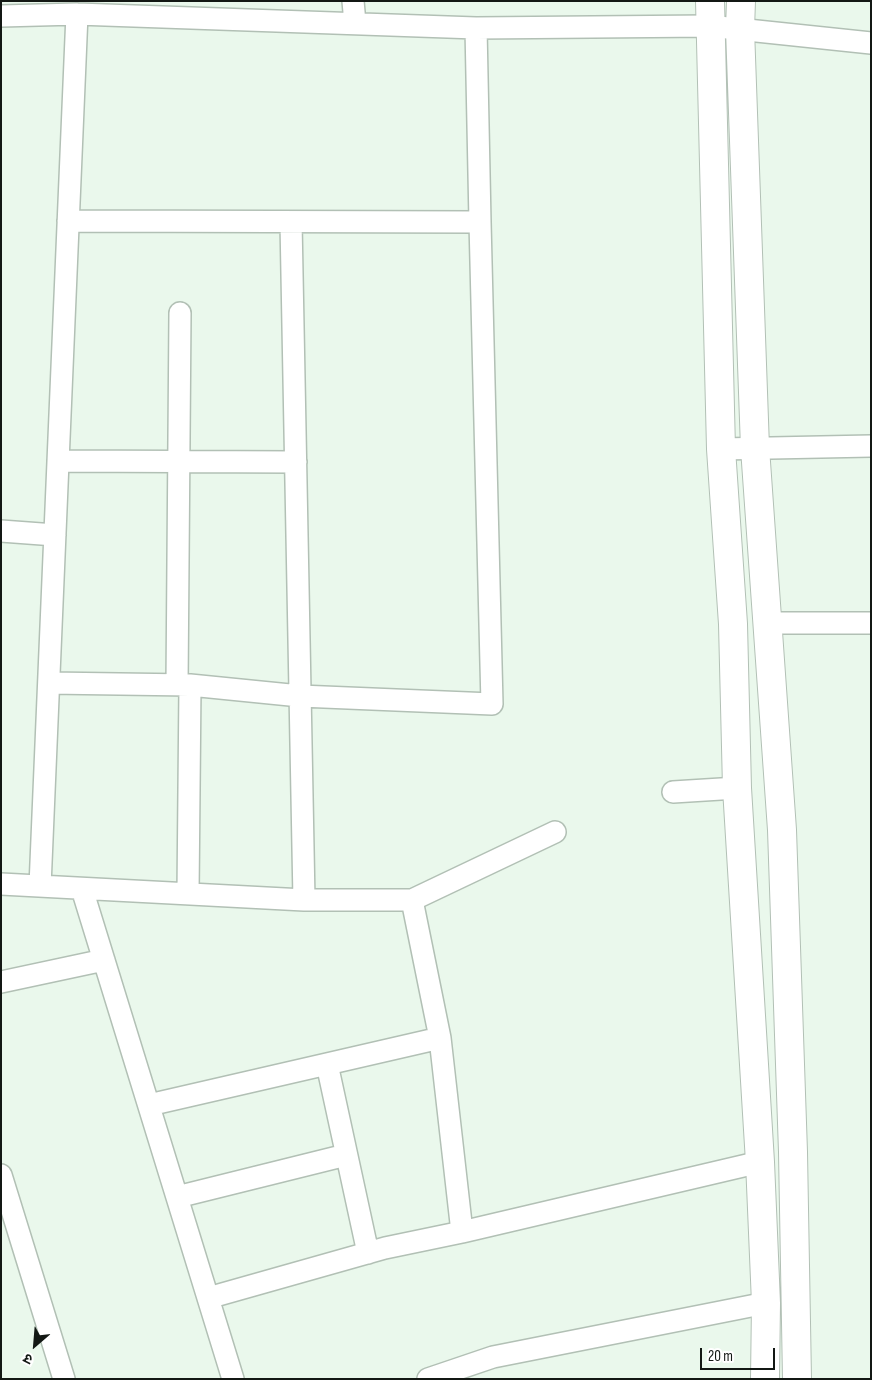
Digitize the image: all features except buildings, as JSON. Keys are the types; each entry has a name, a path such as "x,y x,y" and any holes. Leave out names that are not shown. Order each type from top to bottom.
{"street":[{"path":"353,1 355,23"},
{"path":"741,1 740,29 755,448 783,849 793,1152 797,1379"},
{"path":"40,886 77,14"},
{"path":"1,16 77,14 476,28 709,14 740,29 871,43"},
{"path":"709,14 722,449 733,624 737,788 760,1162 766,1303 765,1379"},
{"path":"49,683 183,685 300,696 492,704 476,28"},
{"path":"68,221 480,222"},
{"path":"291,222 304,900"},
{"path":"180,313 178,462 188,894"},
{"path":"722,449 871,446"},
{"path":"58,461 296,462"},
{"path":"1,531 55,535"},
{"path":"768,623 871,623"},
{"path":"673,792 737,788"},
{"path":"1,884 304,900 412,900 555,832"},
{"path":"82,889 233,1379"},
{"path":"412,900 440,1038 462,1232"},
{"path":"1,982 104,960"},
{"path":"149,1105 440,1038"},
{"path":"327,1064 368,1253"},
{"path":"177,1197 346,1155"},
{"path":"208,1298 385,1248 462,1232 760,1162"},
{"path":"1,1175 64,1379"},
{"path":"428,1379 493,1357 766,1303"}]}
